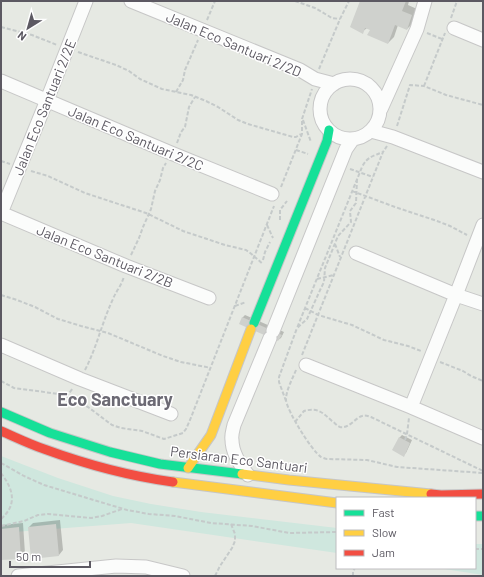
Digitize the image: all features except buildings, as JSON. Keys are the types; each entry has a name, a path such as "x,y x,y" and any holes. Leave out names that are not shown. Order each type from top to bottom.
{"street":[{"name":"Jalan Eco Santuari 2/2E","path":"1,213 86,1"},
{"name":"Jalan Eco Santuari 2/2D","path":"131,1 300,70 315,79 334,84"},
{"path":"393,137 380,113 378,97 371,87 357,80 341,80 334,84 327,90 320,106 324,123 329,130 340,137 346,139 360,138 371,131 376,125 380,113 393,81 417,28 425,1"},
{"path":"450,27 483,40"},
{"path":"315,79 323,97"},
{"name":"Jalan Eco Santuari 2/2C","path":"1,81 171,153 276,195"},
{"path":"371,87 393,81"},
{"path":"188,468 211,434 327,141 329,130"},
{"path":"371,131 393,137 483,172"},
{"path":"248,475 236,458 233,448 232,440 234,425 346,149 353,139"},
{"name":"Jalan Eco Santuari 2/2B","path":"1,213 126,266 209,298"},
{"path":"411,407 483,225"},
{"path":"356,253 456,296 483,304"},
{"path":"254,323 273,331"},
{"path":"1,345 80,379 171,414"},
{"path":"302,362 483,438"},
{"name":"Persiaran Eco Santuari","path":"1,412 50,433 110,452 160,464 248,475 440,494 483,494"},
{"path":"217,418 234,425"},
{"path":"1,431 44,449 106,469 151,479 336,503"},
{"path":"18,576 116,566 146,568 183,576"}],"path":[{"path":"176,92 183,80 185,70 215,1"},
{"path":"295,1 315,8 332,18 340,19"},
{"path":"1,381 14,388 59,394 73,399 88,407 112,425 121,428 142,431 164,439 183,434 211,368 276,195 302,134 302,119 315,79 349,1"},
{"path":"424,86 442,39 450,27 457,1"},
{"path":"1,27 32,35 116,65 129,71 140,79 162,89 195,97 218,107 238,120 248,124 293,137 302,134"},
{"path":"417,28 442,39"},
{"path":"286,402 287,393 302,362 318,315 383,152 393,137 410,85 424,86 446,96 483,105"},
{"path":"66,397 80,379 92,357 113,297 122,282 126,266 138,243 151,209 155,191 163,168 185,127 190,107 195,97"},
{"path":"383,152 368,158 362,167 297,328 279,377 279,382 295,422 315,451 321,457 327,459 367,460 397,467 483,472"},
{"path":"1,161 48,176 85,193 148,214 184,231 246,250 267,267"},
{"path":"297,328 307,319 322,288 325,268 338,236 351,222 350,211 356,203 357,179"},
{"path":"352,191 437,221 477,239"},
{"path":"266,225 273,238"},
{"path":"333,238 341,258"},
{"path":"317,279 334,275"},
{"path":"1,295 29,305 58,319 116,336 163,356 181,362 211,368"},
{"path":"235,306 252,301"},
{"path":"305,308 318,315 352,325 384,340 408,346 483,381"},
{"path":"405,440 411,407"},
{"path":"295,422 304,411 314,409 320,411 337,425 342,427 347,426 361,416 372,416 483,472"},
{"path":"1,463 44,485 124,509 211,523 252,526 289,533 336,532"},
{"path":"1,473 11,487 12,494 11,505 8,511 1,518"},
{"path":"1,526 24,521 38,515 48,514 90,518 124,509"},
{"path":"215,576 235,541 235,534 231,524"}],"shaded area":[{"path":"1,456 58,478 113,496 201,512 336,528 336,553 131,523 1,533"},
{"path":"476,544 483,544 483,575 444,569 476,569"}],"traffic: fast":[{"path":"254,323 327,141 329,130"},
{"path":"1,412 50,433 110,452 160,464 242,474"},
{"path":"476,516 483,516"}],"traffic: slow":[{"path":"188,468 211,435 251,329"},
{"path":"242,474 431,494"},
{"path":"173,482 336,503"}],"traffic: jam":[{"path":"1,431 27,443 91,464 124,473 173,482"},
{"path":"431,494 483,494"}],"district":[{"name":"Eco Sanctuary","path":"115,399"}]}
